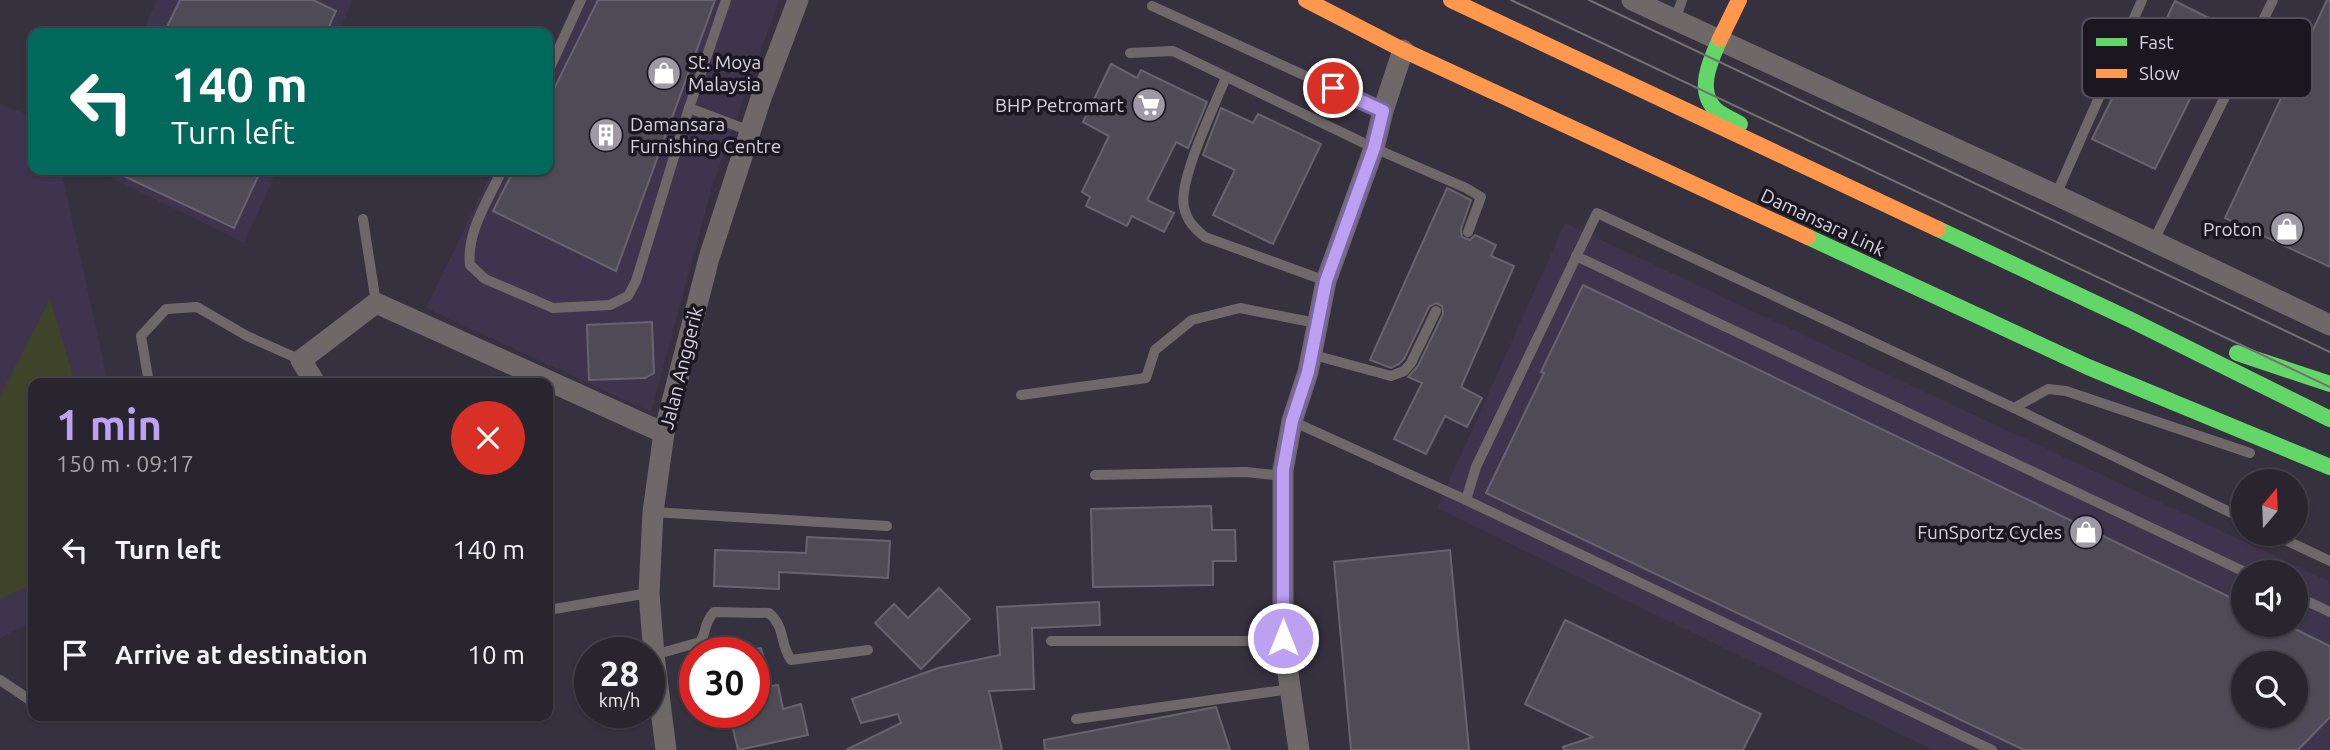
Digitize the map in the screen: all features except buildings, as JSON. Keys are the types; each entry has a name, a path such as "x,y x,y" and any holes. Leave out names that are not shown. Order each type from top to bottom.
{"main road":[{"name":"Damansara Link","path":"1306,0 1402,50 2088,367 2330,467"},
{"path":"1451,0 2129,319 2330,419"},
{"path":"1739,0 1708,65 1706,87 1713,108 1809,167"},
{"path":"2129,319 2330,384"},
{"path":"2088,367 2262,457"}],"street":[{"name":"Jalan Anggerik","path":"653,637 649,593 653,512 664,433 709,258 750,131 798,0"},
{"path":"1632,0 1678,10 1720,39 2330,325"},
{"path":"1299,750 1283,638 1283,476 1292,421 1308,372 1326,281 1374,148 1402,50"},
{"path":"312,378 301,360 376,303 542,378"},
{"path":"553,383 664,433"},
{"name":"Jalan Anggerik","path":"663,728 666,750"}],"lane":[{"path":"553,61 581,0"},
{"path":"500,175 475,229 468,251 470,265 485,279 553,308 610,305 628,296 636,281 689,108 726,0"},
{"path":"2134,18 2142,0"},
{"path":"2264,18 2273,0"},
{"path":"1152,6 1383,111"},
{"path":"1130,53 1172,51 1374,148 1476,193 1481,201 1468,232"},
{"path":"1226,76 1187,176 1183,205 1190,225 1205,237 1326,281"},
{"path":"2056,195 2099,98"},
{"path":"2153,242 2224,98"},
{"path":"689,108 750,131"},
{"path":"1466,500 1476,467 1597,213 2231,513"},
{"path":"363,219 376,303"},
{"path":"1576,256 2231,565"},
{"path":"148,378 141,336 166,309 197,307 247,336 301,360"},
{"path":"1021,395 1146,378 1155,350 1192,320 1240,308 1316,323"},
{"path":"1310,354 1391,376 1404,371 1411,363 1436,311"},
{"path":"2014,408 2048,389 2066,391 2262,457"},
{"path":"1292,421 1466,500 1992,750"},
{"path":"1095,475 1246,472 1283,476"},
{"path":"653,512 887,526"},
{"path":"2298,546 2330,561"},
{"path":"553,609 649,593"},
{"path":"2308,602 2330,612"},
{"path":"665,652 700,642 704,637 705,622 714,612 769,613 779,621 784,650 791,660 868,650"},
{"path":"1051,641 1244,641 1283,638"},
{"path":"0,680 28,699"},
{"path":"1076,719 1292,689"}],"shaded area":[{"path":"157,0 353,0 340,28 144,28"},
{"path":"575,0 779,0 712,187 651,412 426,308 491,175 553,175 553,46"},
{"path":"0,105 28,114 28,175 62,175 107,378 28,378 28,624 0,638"},
{"path":"106,175 275,175 244,243"},
{"path":"1565,223 2231,536 2231,546 2253,546 2283,560 2231,560 2231,637 2308,637 2308,572 2330,582 2330,750 1933,750 1437,508"}],"green space":[{"path":"50,298 74,378 28,378 28,586 0,599 0,396"}],"tram line":[{"path":"1511,0 2330,387"},
{"path":"1589,0 2330,352"}],"traffic: fast":[{"path":"1720,39 1707,74 1706,93 1715,109 1740,124"},
{"path":"1938,229 2129,319 2330,419"},
{"path":"1808,237 2088,367 2330,467"},
{"path":"2237,353 2330,384"}],"traffic: slow":[{"path":"1306,0 1403,50 1808,237"},
{"path":"1451,0 1938,229"},
{"path":"1720,39 1739,0"}],"place":[{"name":"St. Moya Malaysia","path":"664,73"},
{"name":"BHP Petromart","path":"1149,105"},
{"name":"Damansara Furnishing Centre","path":"606,135"},
{"name":"Proton","path":"2287,229"},
{"name":"FunSportz Cycles","path":"2086,532"}],"route":[{"path":"1283,638 1283,470 1292,421 1308,372 1326,281 1374,148 1383,111 1333,88"}]}
